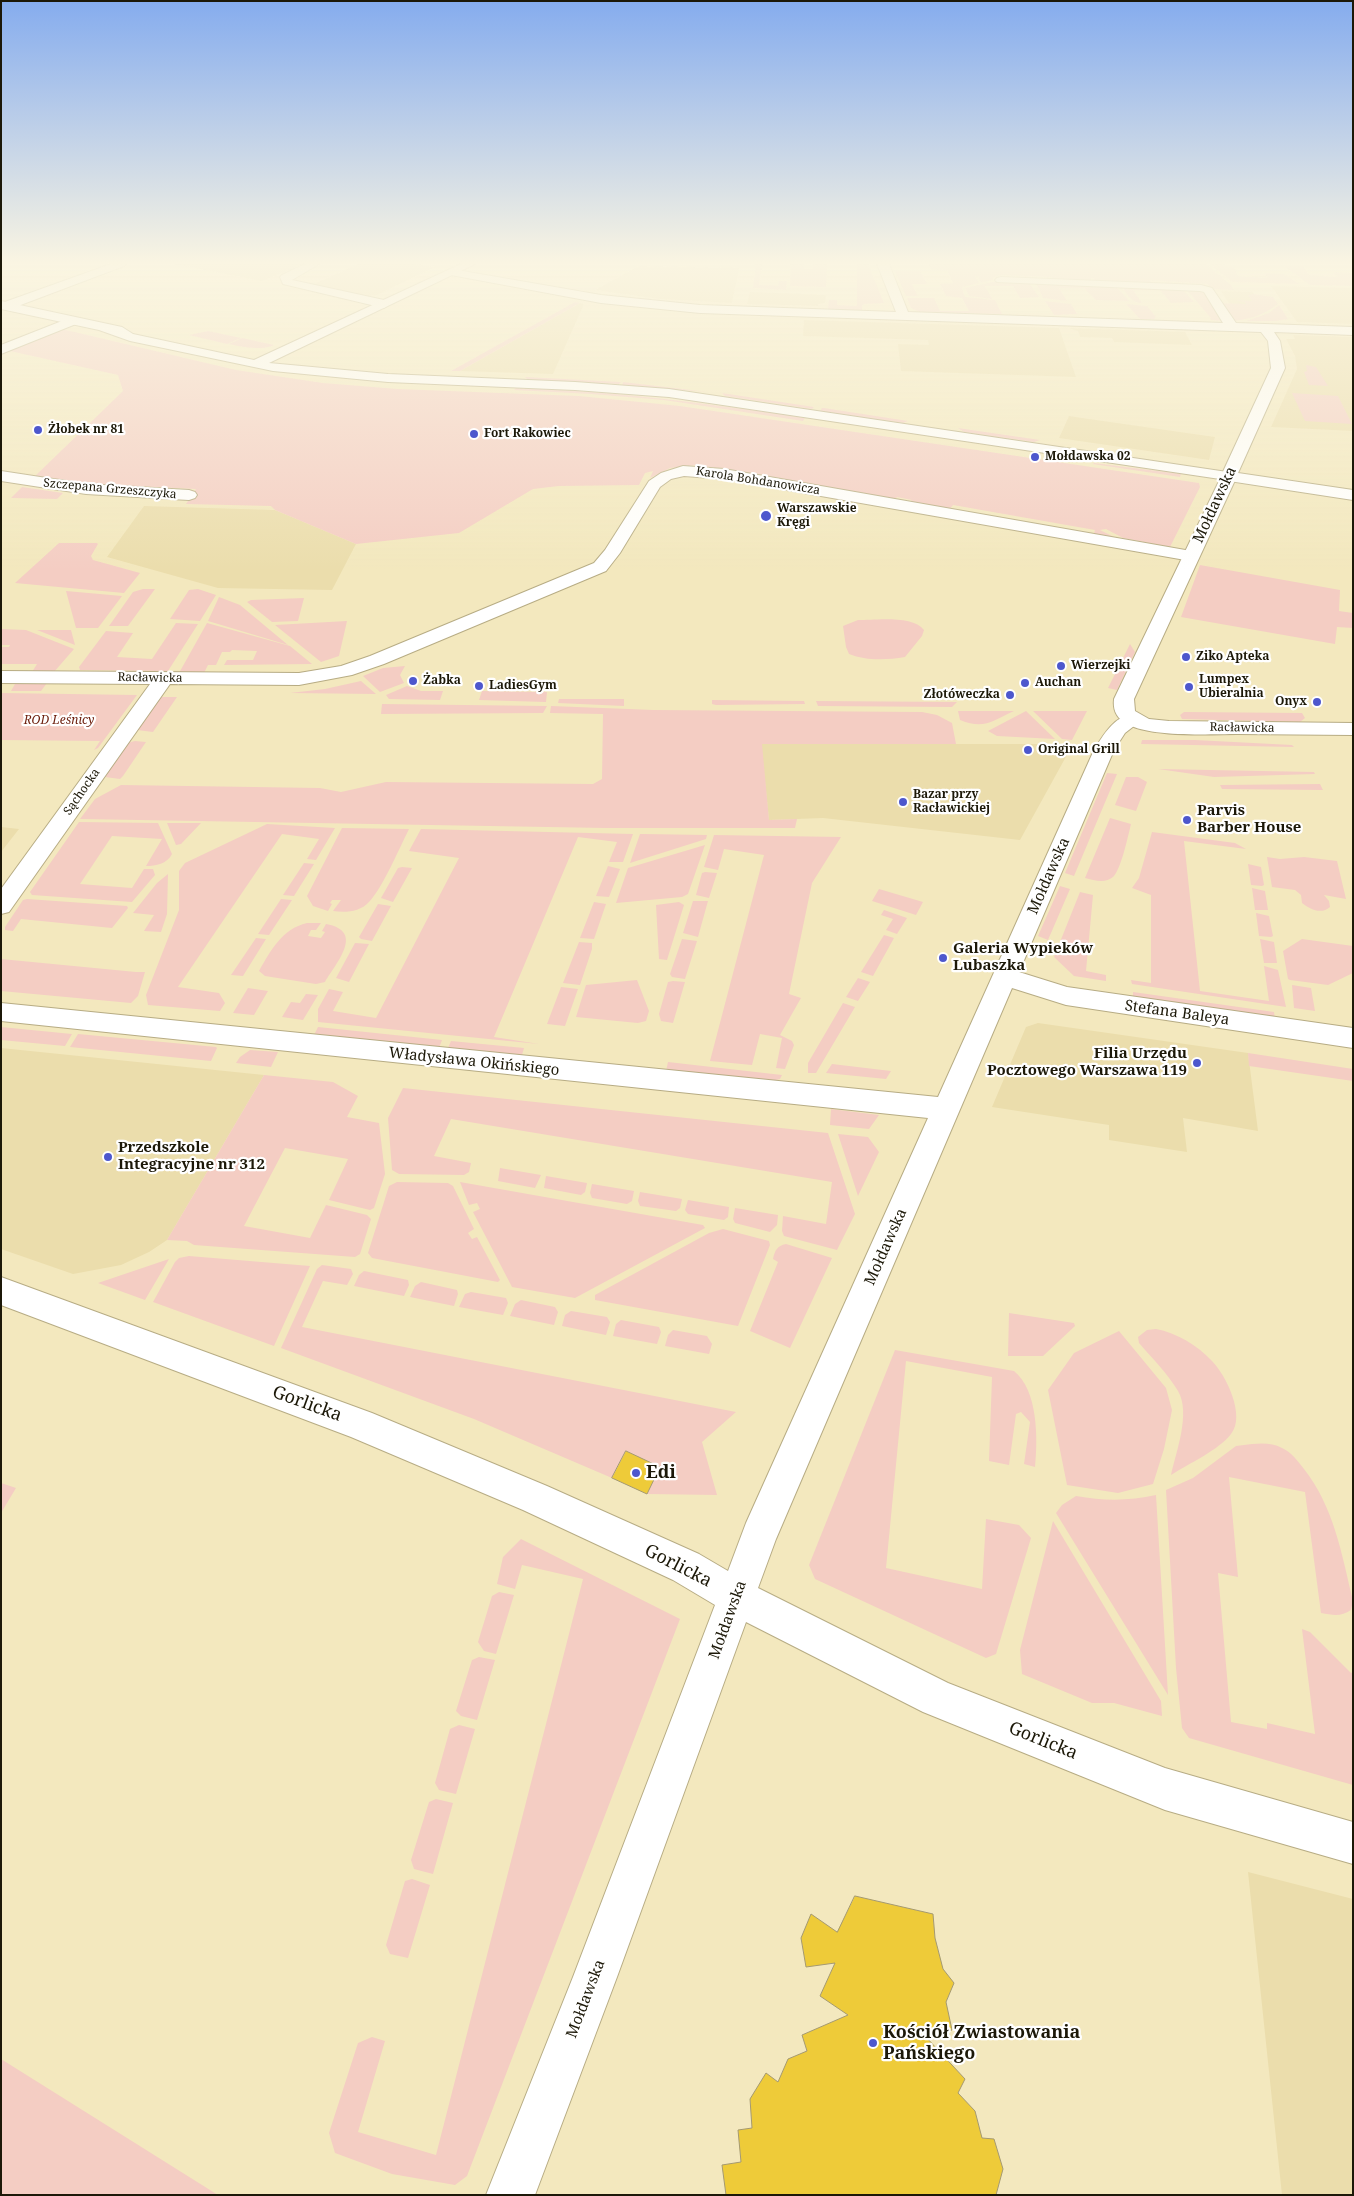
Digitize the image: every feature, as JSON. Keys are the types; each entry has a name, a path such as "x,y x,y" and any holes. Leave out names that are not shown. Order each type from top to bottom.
{"street":[{"path":"281,366 292,370 349,375 602,386 669,393 1353,495"},
{"name":"Mołdawska","path":"510,2195 595,1977 759,1536 1104,750 1118,729 1133,719 1124,711 1124,699 1229,476 1278,366"},
{"name":"Karola Bohdanowicza","path":"299,679 345,671 377,660 600,566 612,553 654,484 666,476 683,471 717,473 1191,556"},
{"name":"Szczepana Grzeszczyka","path":"1,476 86,489 189,495"},
{"name":"Racławicka","path":"1,677 299,679"},
{"name":"Sąchocka","path":"1,906 164,678"},
{"name":"Racławicka","path":"1133,719 1148,724 1169,727 1353,729"},
{"name":"Stefana Baleya","path":"1004,976 1066,996 1353,1038"},
{"name":"Władysława Okińskiego","path":"1,1012 946,1110"},
{"name":"Gorlicka","path":"1,1291 360,1424 535,1498 686,1567 737,1597 937,1698 1165,1789 1353,1842"}],"shaded area":[{"path":"468,366 556,366 553,374 460,371"},
{"path":"900,366 1072,366 1076,377 901,371"},
{"path":"1297,366 1353,366 1353,431 1271,427"},
{"path":"1069,416 1215,437 1209,460 1059,438"},
{"path":"144,506 275,510 356,544 332,590 218,588 107,557"},
{"name":"Bazar przy Racławickiej","path":"761,744 1073,744 1020,840 823,818 769,820"},
{"path":"1,827 19,829 1,852"},
{"path":"1038,1023 1248,1053 1258,1131 1183,1118 1187,1152 1109,1140 1109,1125 992,1107 1026,1027"},
{"name":"Przedszkole Integracyjne nr 312","path":"1,1048 264,1075 167,1240 149,1252 121,1265 73,1274 1,1249"},
{"path":"1248,1872 1353,1899 1353,2195 1282,2195"}],"green space":[{"name":"Fort Rakowiec","path":"80,366 221,366 323,383 398,389 579,396 680,406 1199,483 1200,487 1170,547 1123,538 1106,529 1100,530 1122,541 1093,536 1095,530 953,505 949,510 907,503 912,500 897,497 894,500 697,465 670,468 650,478 653,471 645,473 639,485 559,486 533,489 459,533 356,544 275,510 271,506 186,504 196,489 133,486 130,489 33,478 123,391 118,375"},
{"path":"459,366 468,366 460,371 451,371"},
{"path":"1306,366 1316,367 1328,386 1309,385 1304,372 1307,371"},
{"path":"525,377 621,382 619,384 528,380"},
{"path":"623,382 708,392 622,385"},
{"path":"516,388 660,398 805,418 803,421 664,400 514,390"},
{"path":"722,393 814,407 812,409 725,396"},
{"path":"1292,393 1338,396 1352,424 1305,421"},
{"path":"822,408 908,421 903,423 820,411"},
{"path":"958,428 1040,440 1034,442 964,432"},
{"path":"1094,463 1181,474 1180,477"},
{"path":"22,487 63,493 57,499 11,498"},
{"path":"59,543 97,543 91,556 93,560 140,573 124,593 15,583"},
{"path":"1200,565 1340,590 1339,611 1353,613 1353,628 1337,627 1335,644 1181,617"},
{"path":"143,589 155,589 128,626 109,626 133,592"},
{"path":"198,589 216,595 200,621 170,619 189,590"},
{"path":"66,591 122,596 98,628 76,628"},
{"path":"219,597 240,605 288,645 208,621"},
{"path":"304,598 298,621 272,622 247,602 251,600"},
{"path":"858,620 903,620 919,625 924,630 922,636 905,657 884,659 862,658 849,654 843,626"},
{"path":"347,621 339,656 321,662 275,625"},
{"path":"176,623 198,624 168,671 80,670 79,667 106,631 133,633 117,657 152,659"},
{"path":"207,623 290,646 312,664 224,665 227,660 253,660 257,651 232,650 230,652 222,652 216,665 208,665 204,673 179,673"},
{"path":"1,629 26,630 74,649 54,672 32,672 37,664 1,664 1,647 9,647 10,645 1,645"},
{"path":"37,630 71,630 75,645"},
{"path":"1130,644 1135,652 1117,690 1108,688"},
{"path":"405,666 400,675 404,683 380,692 363,676 383,668"},
{"path":"361,681 376,694 290,693 325,689"},
{"path":"47,683 41,691 11,691 15,684"},
{"path":"407,686 421,691 443,691 440,700 389,699 386,695"},
{"path":"482,691 547,692 546,702 479,700"},
{"name":"ROD Leśnicy","path":"1,693 137,695 98,748 94,750 100,741 1,740"},
{"path":"160,697 177,697 153,732 137,730"},
{"path":"559,699 624,699 624,706 558,703"},
{"path":"712,700 804,701 805,704 716,705 712,704"},
{"path":"816,701 957,702 952,707 818,706"},
{"path":"382,704 547,706 543,713 381,714"},
{"path":"551,706 654,710 922,712 937,715 952,723 956,744 762,744 769,820 797,819 795,828 606,828 80,819 95,799 121,785 320,788 341,792 386,782 593,784 602,779 603,714 550,713"},
{"path":"958,711 1014,711 988,723 975,724 960,720"},
{"path":"1026,711 1055,739 997,736 988,731"},
{"path":"1033,711 1087,711 1072,740 1062,739"},
{"path":"1184,712 1302,713 1305,718 1300,722 1182,719 1180,715"},
{"path":"1142,740 1195,740 1292,745 1294,747 1141,744"},
{"path":"135,741 146,742 123,776 120,779 105,777 127,743"},
{"path":"1158,769 1314,772 1315,774 1214,777"},
{"path":"1107,773 1117,774 1074,876 1065,873"},
{"path":"1126,777 1138,777 1147,782 1136,811 1115,805"},
{"path":"1320,784 1323,790 1222,789 1220,785"},
{"path":"1110,818 1131,824 1119,867 1113,877 1107,880 1099,881 1085,878"},
{"path":"79,822 158,823 172,854 161,864 146,866 162,839 112,836 80,884 132,888 144,869 153,869 155,875 132,902 32,895 30,892"},
{"path":"167,823 201,823 181,844 176,845"},
{"path":"267,824 335,828 316,860 307,859 319,839 282,834 178,987 219,993 225,1003 220,1011 148,1005 146,995 179,910 179,871 185,863"},
{"path":"342,828 409,829 385,878 369,902 357,910 338,912 333,911 341,900 332,900 328,911 313,906 307,896"},
{"path":"421,829 633,834 623,862 609,862 617,842 578,837 494,1037 539,1044 318,1022 318,1009 329,989 343,992 333,1011 376,1018 459,858 409,851"},
{"path":"1152,832 1235,843 1246,849 1184,841 1200,991 1269,1001 1264,966 1278,970 1286,1007 1132,984 1131,980 1151,983 1151,895 1132,888 1139,878"},
{"path":"640,834 707,835 706,839 630,863"},
{"path":"714,835 841,837 812,883 789,994 801,998 780,1035 792,1041 794,1045 785,1069 776,1068 782,1038 760,1034 752,1065 710,1061 764,855 724,849 718,870 704,867"},
{"path":"705,845 688,894 682,897 616,903 628,868"},
{"path":"1267,857 1280,859 1304,857 1337,861 1346,899 1324,895 1329,901 1330,907 1319,911 1308,907 1302,903 1301,895 1295,890 1272,887"},
{"path":"304,863 314,864 294,896 283,895"},
{"path":"1248,864 1261,867 1264,885 1251,885"},
{"path":"608,866 620,869 609,897 596,896"},
{"path":"398,868 412,868 393,902 381,898"},
{"path":"702,873 717,873 709,898 696,895"},
{"path":"168,874 167,914 161,932 144,931 154,915 133,913 157,883"},
{"path":"1060,886 1070,889 1048,940 1038,936"},
{"path":"1252,888 1265,891 1268,910 1255,910"},
{"path":"879,889 923,902 916,915 872,901"},
{"path":"1080,892 1093,895 1086,971 1106,975 1106,981 1074,976 1054,957"},
{"path":"281,899 292,900 269,935 258,934"},
{"path":"23,900 127,906 128,908 112,928 21,919 13,931 5,930 5,927"},
{"path":"693,901 708,901 698,937 683,933"},
{"path":"594,902 606,904 594,939 580,938"},
{"path":"679,902 684,905 667,960 659,959 656,905"},
{"path":"378,904 391,906 372,941 361,939 359,937"},
{"path":"884,910 907,918 897,934 886,930 893,919 881,915"},
{"path":"1256,913 1269,916 1273,936 1259,936"},
{"path":"307,923 321,923 316,930 311,930 308,936 321,938 325,932 322,931 326,924 338,928 344,933 346,940 345,948 325,982 316,984 265,976 259,971 273,948 284,935 298,926"},
{"path":"884,935 894,938 873,976 861,972"},
{"path":"256,938 266,939 243,976 231,975"},
{"path":"682,939 697,941 685,979 672,977 670,974"},
{"path":"1260,939 1274,942 1277,963 1264,963"},
{"path":"1302,939 1353,946 1353,973 1328,985 1288,979 1283,951"},
{"path":"579,942 592,943 592,949 580,985 563,983"},
{"path":"355,943 369,944 349,982 336,978"},
{"path":"1,959 145,972 138,996 131,1003 1,991"},
{"path":"858,978 870,982 858,1001 846,997"},
{"path":"637,980 649,1011 646,1021 638,1023 576,1017 586,985"},
{"path":"668,982 685,982 673,1023 661,1021 659,1014"},
{"path":"1292,985 1311,988 1315,1011 1294,1008"},
{"path":"561,987 578,989 565,1026 547,1024"},
{"path":"248,988 268,991 254,1015 233,1013"},
{"path":"1133,992 1274,1012 1275,1019 1136,998 1133,996"},
{"path":"306,994 318,995 303,1020 282,1017 291,1002 300,1003"},
{"path":"843,1003 855,1007 816,1073 808,1073 808,1063"},
{"path":"1,1027 72,1034 65,1046 1,1040"},
{"path":"318,1027 442,1040 439,1048 314,1035"},
{"path":"78,1034 217,1048 211,1061 70,1047"},
{"path":"451,1041 524,1048 522,1055 448,1048"},
{"path":"250,1050 278,1052 271,1067 236,1063 240,1057"},
{"path":"1248,1053 1353,1069 1353,1081 1249,1066"},
{"path":"668,1062 782,1075 780,1079 772,1081 666,1071"},
{"path":"832,1064 891,1071 886,1079 826,1073"},
{"path":"264,1075 333,1082 358,1096 347,1117 379,1123 385,1174 374,1208 370,1210 329,1200 348,1159 285,1148 244,1226 310,1238 326,1205 367,1215 371,1219 360,1254 355,1257 194,1245 187,1241 167,1240"},
{"path":"403,1088 828,1133 855,1214 837,1250 784,1236 782,1231 783,1216 826,1224 832,1182 451,1119 434,1156 471,1163 469,1172 464,1175 399,1174 392,1170 388,1118"},
{"path":"831,1109 879,1115 869,1129 830,1125"},
{"path":"838,1134 868,1137 879,1152 858,1196"},
{"path":"500,1168 541,1175 535,1188 498,1181"},
{"path":"546,1176 587,1183 585,1192 581,1195 544,1188"},
{"path":"397,1182 448,1183 453,1186 474,1229 468,1233 472,1239 477,1237 500,1280 498,1282 372,1258 368,1253 389,1186"},
{"path":"460,1182 703,1225 705,1228 575,1298 512,1287 473,1212 480,1209 477,1203 469,1205"},
{"path":"592,1184 634,1191 632,1201 627,1204 592,1198 590,1193"},
{"path":"640,1192 682,1199 680,1208 676,1211 640,1206 638,1201"},
{"path":"688,1200 729,1207 728,1217 724,1220 688,1214 685,1210"},
{"path":"735,1208 778,1215 777,1225 770,1232 735,1223 733,1219"},
{"path":"723,1229 769,1241 770,1245 738,1326 595,1300 595,1295 709,1233"},
{"path":"786,1244 832,1258 790,1348 750,1331 778,1262 773,1259 775,1253 778,1247"},
{"path":"189,1256 310,1266 274,1346 153,1302 175,1262 179,1258"},
{"path":"169,1259 145,1300 98,1283"},
{"path":"322,1265 351,1269 353,1274 347,1285 323,1281 302,1327 736,1412 702,1442 717,1495 647,1494 660,1467 626,1451 612,1478 474,1419 281,1348 317,1269"},
{"path":"364,1271 408,1280 409,1285 404,1296 354,1286 359,1275"},
{"path":"421,1282 457,1290 458,1294 454,1306 410,1297 415,1286"},
{"path":"471,1292 506,1298 508,1303 503,1315 459,1307 465,1294"},
{"path":"521,1300 555,1307 558,1312 554,1325 510,1316 515,1304"},
{"path":"571,1311 607,1317 610,1322 606,1335 562,1326 565,1315"},
{"path":"1009,1313 1074,1323 1075,1326 1043,1356 1008,1356"},
{"path":"621,1320 659,1327 661,1332 657,1344 613,1336 616,1324"},
{"path":"1156,1329 1179,1337 1206,1355 1223,1376 1235,1407 1235,1426 1226,1440 1171,1475 1183,1421 1182,1400 1170,1378 1139,1343 1138,1337 1147,1330"},
{"path":"673,1330 707,1336 712,1344 709,1354 665,1346 668,1335"},
{"path":"1119,1331 1166,1388 1172,1410 1164,1449 1153,1484 1118,1493 1067,1485 1048,1390 1074,1353"},
{"path":"895,1350 1014,1371 1022,1379 1032,1402 1036,1429 1035,1467 1024,1464 1030,1422 1021,1412 1016,1414 1009,1465 989,1461 992,1377 906,1361 886,1568 982,1589 986,1519 1019,1525 1031,1538 996,1654 986,1658 815,1579 809,1565"},
{"path":"1252,1444 1279,1446 1297,1460 1314,1484 1323,1499 1336,1532 1353,1601 1351,1610 1344,1614 1321,1613 1305,1492 1229,1477 1238,1577 1218,1573 1231,1722 1267,1729 1267,1723 1315,1734 1302,1629 1310,1632 1351,1673 1353,1672 1353,1785 1189,1738 1182,1728 1176,1668 1166,1490 1193,1478 1236,1446"},
{"path":"1,1483 16,1488 1,1513"},
{"path":"1156,1495 1168,1695 1056,1513 1062,1505 1076,1496 1116,1500"},
{"path":"1053,1521 1161,1701 1162,1716 1114,1703 1092,1703 1022,1674 1020,1650"},
{"path":"521,1539 680,1619 467,2176 455,2185 392,2174 335,2153 329,2133 358,2043 372,2037 385,2041 358,2132 436,2155 583,1579 522,1565 515,1589 497,1584 503,1557"},
{"path":"499,1592 514,1595 496,1654 484,1651 478,1642 492,1596"},
{"path":"479,1657 495,1660 477,1720 461,1716 456,1711 472,1660"},
{"path":"459,1725 475,1729 456,1794 439,1790 435,1783 450,1729"},
{"path":"436,1799 453,1803 433,1874 414,1869 411,1860 429,1802"},
{"path":"412,1879 430,1885 408,1958 390,1954 386,1945 405,1881"},
{"path":"1,2059 218,2195 1,2195"}],"building":[{"name":"Edi","path":"626,1451 660,1467 647,1494 612,1478"},
{"name":"Kościół Zwiastowania Pańskiego","path":"855,1896 933,1914 935,1938 943,1969 954,1983 946,2002 952,2030 925,2036 965,2079 958,2093 975,2111 982,2138 994,2139 1003,2169 996,2195 726,2195 722,2165 741,2162 738,2130 752,2128 750,2099 766,2073 778,2082 788,2059 807,2051 802,2035 848,2015 820,1996 835,1963 806,1967 801,1938 811,1914 837,1932"}],"place":[{"name":"Żłobek nr 81","path":"38,430"},
{"name":"Fort Rakowiec","path":"474,434"},
{"name":"Mołdawska 02","path":"1035,457"},
{"name":"Warszawskie Kręgi","path":"766,516"},
{"name":"Ziko Apteka","path":"1186,657"},
{"name":"Wierzejki","path":"1061,666"},
{"name":"Żabka","path":"413,681"},
{"name":"Auchan","path":"1025,683"},
{"name":"LadiesGym","path":"479,686"},
{"name":"Lumpex Ubieralnia","path":"1189,687"},
{"name":"Złotóweczka","path":"1010,695"},
{"name":"Onyx","path":"1317,702"},
{"name":"Original Grill","path":"1028,750"},
{"name":"Bazar przy Racławickiej","path":"903,802"},
{"name":"Parvis Barber House","path":"1187,820"},
{"name":"Galeria Wypieków Lubaszka","path":"943,958"},
{"name":"Filia Urzędu Pocztowego Warszawa 119","path":"1197,1063"},
{"name":"Przedszkole Integracyjne nr 312","path":"108,1157"},
{"name":"Edi","path":"636,1473"},
{"name":"Kościół Zwiastowania Pańskiego","path":"873,2043"}]}
